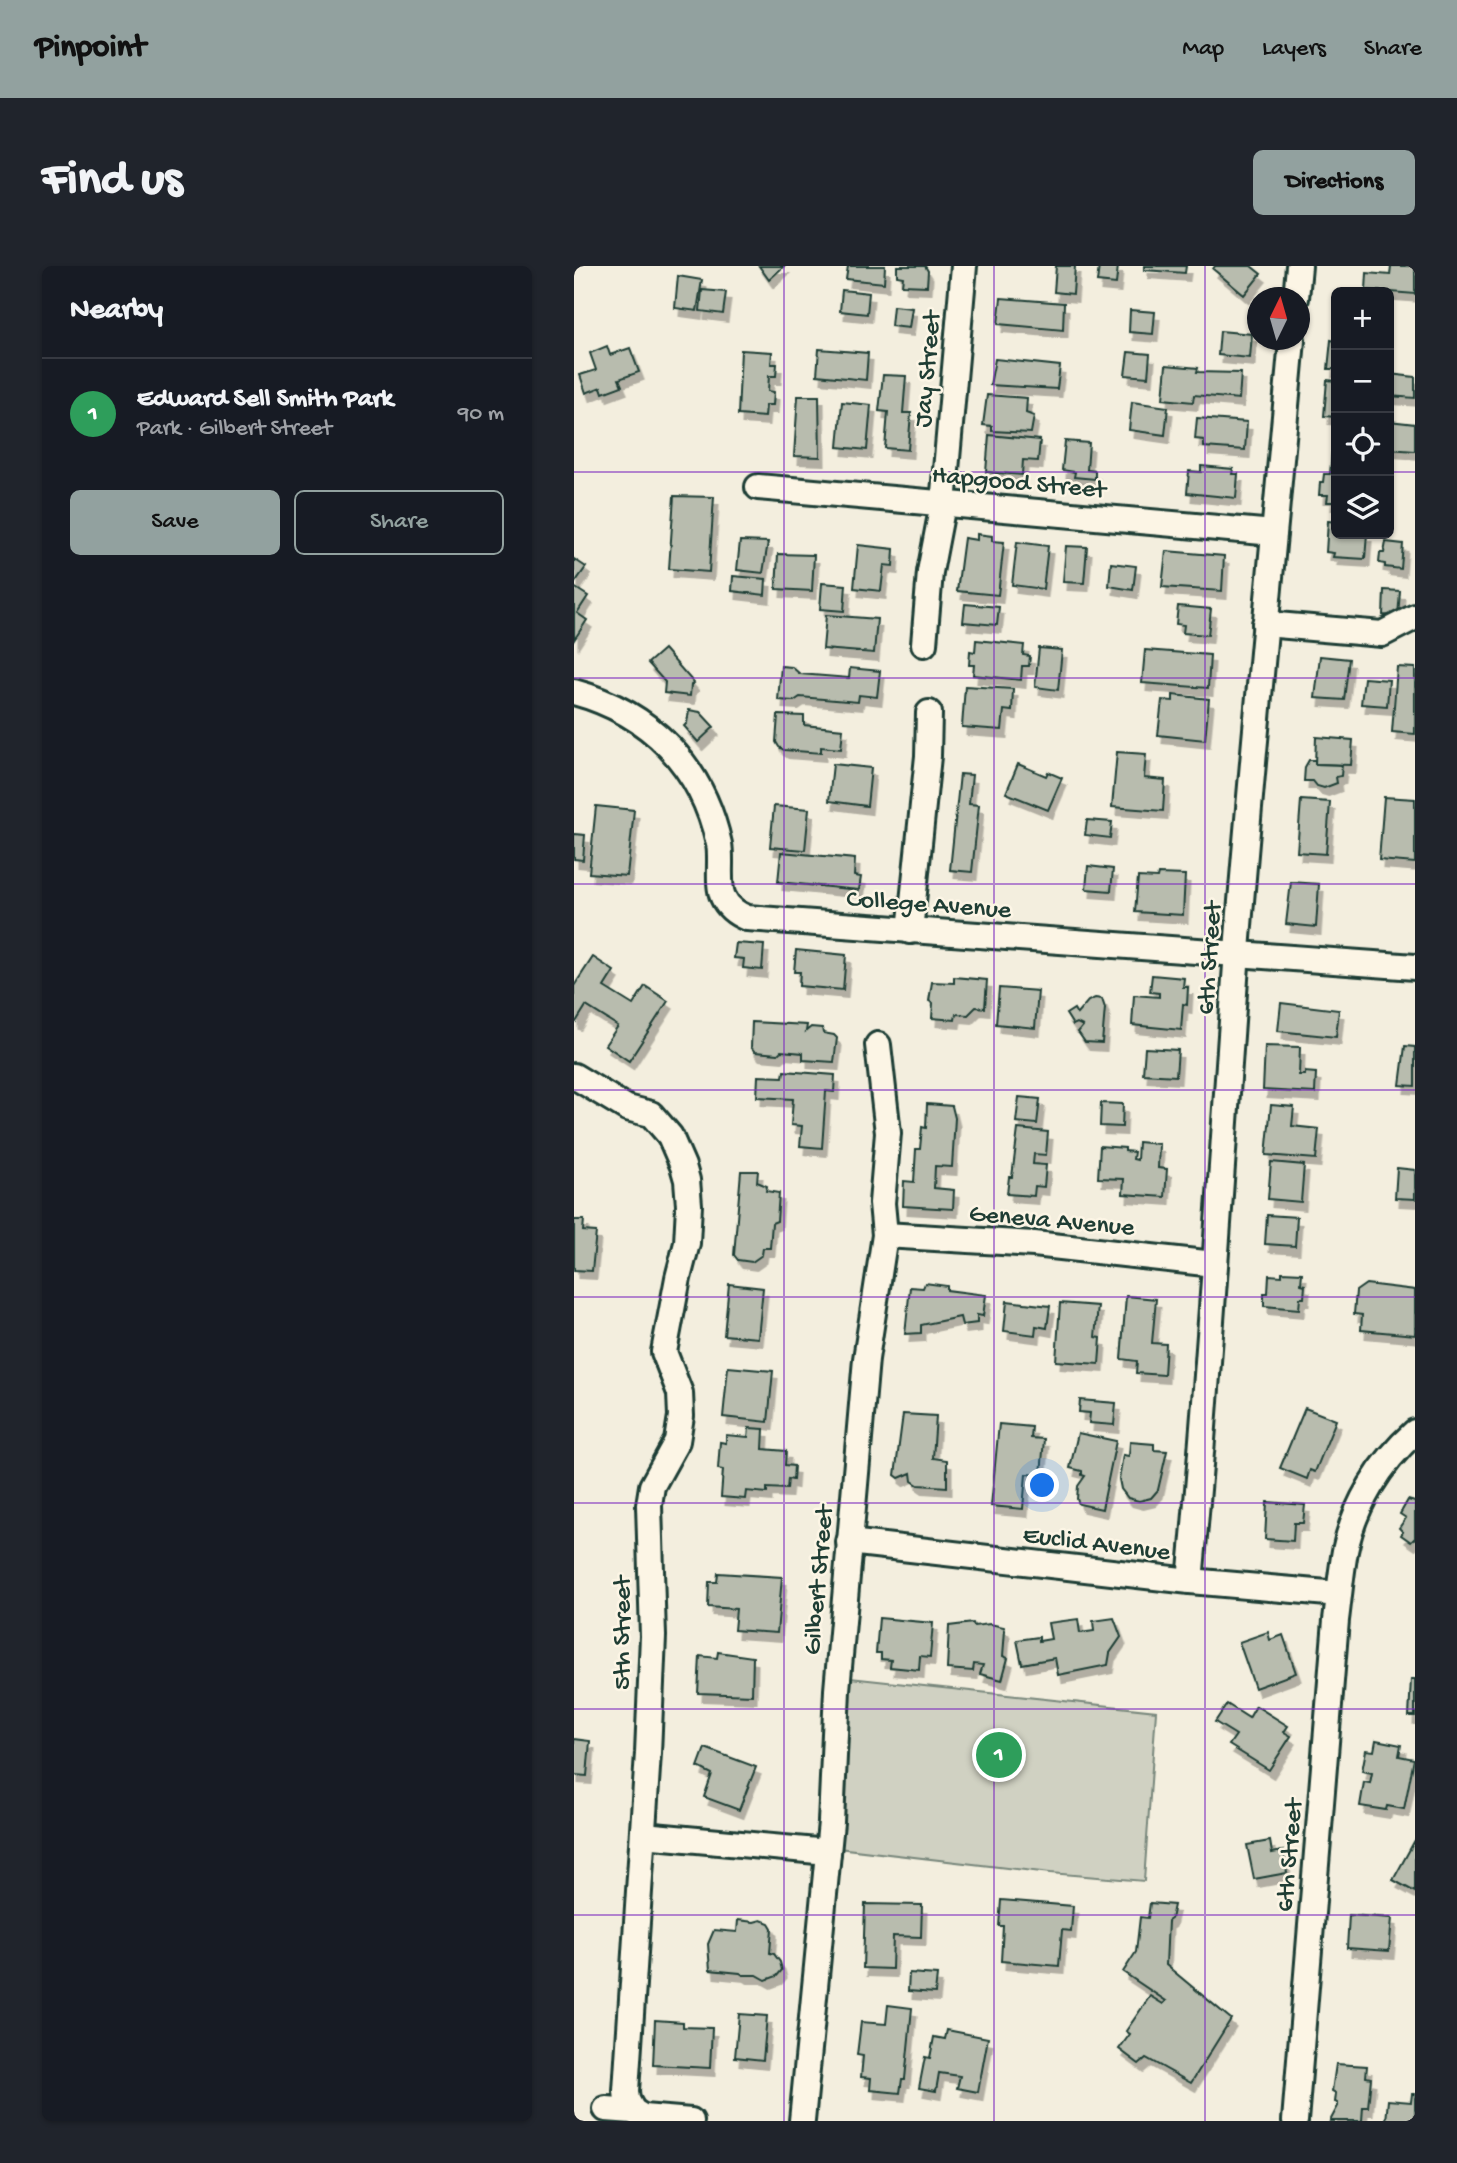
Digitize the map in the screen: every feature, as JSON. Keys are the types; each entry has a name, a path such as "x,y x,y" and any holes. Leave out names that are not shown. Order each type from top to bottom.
{"street":[{"name":"Jay Street","path":"924,644 930,572 943,503 964,266"},
{"path":"1297,287 1299,266"},
{"name":"6th Street","path":"1190,1581 1204,1433 1237,954 1291,350"},
{"name":"Hapgood Street","path":"758,487 1274,533"},
{"path":"1265,624 1382,634 1415,617"},
{"name":"College Avenue","path":"574,692 595,698 626,713 656,733 679,757 698,785 711,815 719,848 722,897 734,913 747,918 1415,967"},
{"path":"910,930 928,756 929,713"},
{"name":"Gilbert Street","path":"802,2121 828,1852 837,1690 866,1359 885,1235 882,1203 888,1133 878,1045"},
{"name":"5th Street","path":"574,1076 627,1108 651,1114 670,1136 683,1166 689,1205 687,1243 664,1352 680,1393 681,1416 677,1441 652,1486 649,1505 653,1636 643,1835 625,2091 633,2110"},
{"name":"Geneva Avenue","path":"885,1235 1034,1244 1214,1264"},
{"name":"6th Street","path":"1296,2121 1339,1594 1345,1549 1356,1514 1373,1481 1402,1443 1415,1432"},
{"name":"Euclid Avenue","path":"849,1542 1190,1581 1339,1594"},
{"path":"643,1835 828,1852"},
{"path":"607,2109 633,2110 643,2117 691,2121"}],"shaded area":[{"path":"850,1678 1156,1711 1144,1881 1050,1873 838,1848"}],"building":[{"path":"759,266 784,266 769,280"},
{"path":"848,266 885,266 884,283 846,279"},
{"path":"897,266 925,266 928,271 927,286 902,285 903,277 897,276"},
{"path":"1056,266 1075,266 1073,294 1054,292"},
{"path":"1099,266 1118,266 1116,284 1097,282"},
{"path":"1144,266 1186,266 1185,273 1144,270"},
{"path":"1215,266 1251,266 1261,274 1250,287 1247,287 1244,295 1213,269"},
{"path":"1391,266 1415,266 1415,294 1394,292 1394,287 1366,287 1367,273 1390,275"},
{"path":"678,276 702,280 697,311 675,308"},
{"path":"702,290 726,292 723,314 700,311"},
{"path":"842,290 869,293 867,314 840,311"},
{"path":"1001,298 1064,303 1063,330 998,324"},
{"path":"893,306 912,308 909,328 891,326"},
{"path":"1130,310 1155,312 1153,334 1129,332"},
{"path":"1220,331 1247,334 1250,358 1218,355"},
{"path":"1331,340 1331,369 1328,369"},
{"path":"607,346 610,355 630,348 639,372 619,379 622,386 603,393 601,387 586,393 580,375 596,370 590,353"},
{"path":"819,349 868,353 866,380 817,375"},
{"path":"741,350 772,352 771,364 777,364 776,376 769,376 768,391 774,392 773,405 766,405 765,417 738,415"},
{"path":"1128,352 1150,354 1148,377 1125,375"},
{"path":"995,359 1060,366 1057,389 990,385"},
{"path":"1166,365 1198,368 1197,372 1241,373 1239,399 1194,395 1193,402 1163,399"},
{"path":"883,375 906,376 903,413 911,413 908,450 885,448 888,412 879,411"},
{"path":"1394,375 1415,377 1415,398 1394,396"},
{"path":"1327,380 1331,380 1331,417 1324,416"},
{"path":"987,395 1027,398 1026,413 1034,416 1031,433 992,431 992,426 983,425"},
{"path":"798,396 819,396 820,457 794,456"},
{"path":"842,402 871,405 867,450 838,447"},
{"path":"1132,402 1168,407 1165,435 1129,430"},
{"path":"1197,418 1247,422 1245,450 1204,447 1204,440 1195,439"},
{"path":"1394,422 1415,424 1415,451 1394,449"},
{"path":"989,435 1040,440 1038,461 1023,460 1022,475 986,472"},
{"path":"1065,441 1089,443 1087,470 1095,471 1095,479 1074,477 1075,472 1062,470"},
{"path":"1331,462 1331,502 1327,502 1328,495 1319,495 1320,482 1323,482 1324,474 1330,474"},
{"path":"1201,466 1233,469 1232,474 1238,474 1236,498 1187,493 1189,471 1201,472"},
{"path":"674,496 714,497 709,572 669,569"},
{"path":"1328,521 1331,521 1331,539 1367,539 1365,559 1333,557 1334,553 1326,552"},
{"path":"977,534 992,536 992,541 1004,542 998,595 957,591 964,538 977,540"},
{"path":"740,541 768,542 763,573 737,570"},
{"path":"1017,542 1048,546 1043,589 1012,585"},
{"path":"1386,542 1403,544 1401,569 1385,567 1385,564 1379,563 1380,553 1384,553"},
{"path":"858,545 894,549 893,566 884,565 881,591 854,588"},
{"path":"1066,546 1087,547 1084,583 1063,582"},
{"path":"1166,551 1224,556 1222,591 1162,587"},
{"path":"778,554 814,555 812,591 776,589"},
{"path":"574,559 586,567 574,584"},
{"path":"1111,563 1136,566 1133,590 1109,586"},
{"path":"733,576 766,579 765,595 732,591"},
{"path":"822,583 846,585 844,611 820,609"},
{"path":"574,587 588,596 577,613 587,620 574,640"},
{"path":"1384,590 1400,591 1398,616 1383,615"},
{"path":"965,604 999,607 997,625 963,622"},
{"path":"1178,606 1211,609 1208,635 1183,633 1184,625 1176,624"},
{"path":"826,615 877,619 874,653 823,649"},
{"path":"976,640 1024,645 1023,655 1030,656 1029,666 1022,666 1021,680 973,675 974,665 969,665 970,651 975,652"},
{"path":"1039,648 1062,650 1058,690 1035,687"},
{"path":"664,649 694,683 691,685 690,696 664,693 665,682 648,663"},
{"path":"1145,650 1210,655 1208,688 1142,683"},
{"path":"1320,656 1349,659 1344,700 1315,698"},
{"path":"781,666 792,667 800,674 849,678 850,668 880,671 877,697 859,695 858,702 800,697 794,701 778,700"},
{"path":"1397,667 1415,668 1415,734 1392,732"},
{"path":"1364,678 1389,680 1387,706 1361,704"},
{"path":"965,686 1013,689 1012,711 1004,710 1002,730 962,727"},
{"path":"1173,695 1209,699 1205,740 1158,735 1162,700 1173,701"},
{"path":"689,710 700,712 714,727 698,742 684,726"},
{"path":"778,715 804,716 804,725 843,729 841,749 821,747 821,753 784,750 776,742"},
{"path":"1316,737 1353,740 1351,765 1315,764"},
{"path":"1117,752 1146,754 1144,778 1165,780 1163,811 1112,807"},
{"path":"1309,760 1315,760 1315,764 1342,765 1341,776 1336,777 1337,783 1324,788 1313,781 1304,781 1305,767"},
{"path":"833,764 871,768 867,806 829,801"},
{"path":"1018,764 1046,776 1048,772 1062,778 1048,810 1006,793"},
{"path":"960,774 972,775 969,804 979,805 972,872 950,870"},
{"path":"1384,797 1415,799 1415,863 1379,860"},
{"path":"1301,800 1330,802 1326,854 1297,852"},
{"path":"596,806 634,810 627,876 589,873"},
{"path":"774,806 809,809 805,850 770,847"},
{"path":"1087,820 1112,822 1110,838 1085,835"},
{"path":"574,834 585,835 583,860 574,859"},
{"path":"781,852 855,859 854,876 861,877 859,890 778,882"},
{"path":"1088,866 1113,869 1111,891 1086,889"},
{"path":"1158,874 1185,875 1183,915 1135,912 1138,877 1157,878"},
{"path":"1291,882 1319,884 1316,927 1286,924"},
{"path":"736,943 764,945 762,970 743,968 744,959 734,958"},
{"path":"796,950 846,955 843,990 799,986 800,972 794,972"},
{"path":"593,957 614,971 604,987 633,1005 645,986 668,1001 629,1061 605,1045 618,1026 586,1006 576,1022 574,1021 574,986"},
{"path":"1152,975 1184,978 1183,987 1188,987 1187,1005 1183,1004 1181,1030 1132,1025 1134,995 1159,997 1159,993 1150,992"},
{"path":"954,977 987,980 985,1008 976,1007 968,1015 956,1014 955,1020 932,1018 933,1003 929,1001 932,982 954,983"},
{"path":"999,988 1038,991 1035,1028 996,1024"},
{"path":"1102,999 1105,1008 1102,1043 1085,1042 1078,1032 1083,1026 1077,1023 1073,1025 1066,1014 1074,1009 1077,1014 1088,1001"},
{"path":"1281,1003 1339,1010 1336,1037 1278,1031"},
{"path":"752,1022 807,1025 806,1031 811,1027 822,1028 823,1033 837,1038 834,1062 803,1060 803,1053 755,1052 751,1047"},
{"path":"1265,1046 1300,1047 1299,1075 1305,1075 1305,1072 1316,1073 1315,1093 1263,1090"},
{"path":"1405,1046 1415,1047 1415,1086 1400,1085"},
{"path":"1145,1048 1178,1050 1176,1076 1143,1074"},
{"path":"784,1071 835,1075 834,1092 826,1091 822,1148 800,1146 802,1126 791,1125 793,1099 757,1097 758,1076 783,1077"},
{"path":"1019,1097 1040,1099 1037,1124 1016,1122"},
{"path":"1101,1103 1123,1104 1122,1127 1100,1126"},
{"path":"927,1104 952,1106 955,1118 952,1167 935,1166 934,1188 954,1190 953,1209 903,1206 904,1181 914,1182 916,1149 920,1149 922,1127 926,1128"},
{"path":"1271,1105 1294,1107 1292,1126 1319,1129 1316,1159 1266,1155"},
{"path":"1018,1129 1048,1132 1046,1155 1034,1154 1033,1164 1046,1165 1044,1187 1035,1186 1034,1196 1007,1194"},
{"path":"1138,1142 1159,1144 1158,1168 1167,1169 1165,1197 1123,1194 1124,1179 1098,1178 1100,1146 1125,1148 1125,1151 1134,1152 1133,1159 1137,1160"},
{"path":"1271,1162 1304,1165 1301,1202 1268,1199"},
{"path":"1397,1168 1415,1170 1415,1199 1395,1198"},
{"path":"741,1171 758,1171 757,1182 767,1186 766,1191 779,1193 777,1221 772,1223 770,1248 763,1248 762,1255 752,1262 738,1260 734,1255"},
{"path":"1267,1215 1297,1217 1295,1246 1265,1244"},
{"path":"574,1220 584,1220 583,1231 596,1232 592,1271 574,1270"},
{"path":"1282,1272 1302,1273 1304,1298 1300,1298 1299,1309 1264,1306 1269,1275 1282,1276"},
{"path":"925,1283 947,1286 947,1290 986,1295 983,1316 977,1315 977,1323 962,1325 960,1317 921,1325 921,1333 905,1334 910,1287 923,1288"},
{"path":"729,1284 763,1288 758,1338 724,1335"},
{"path":"1366,1284 1415,1290 1415,1335 1361,1330 1362,1315 1354,1314 1356,1291"},
{"path":"1126,1296 1156,1299 1152,1343 1166,1344 1164,1375 1136,1373 1137,1361 1121,1359"},
{"path":"1007,1301 1050,1306 1047,1328 1036,1326 1035,1335 1004,1331"},
{"path":"1060,1303 1098,1306 1095,1337 1101,1338 1099,1364 1056,1361"},
{"path":"728,1367 773,1371 768,1422 723,1417"},
{"path":"1080,1400 1116,1403 1114,1425 1089,1423 1090,1413 1079,1412"},
{"path":"1305,1408 1336,1420 1315,1472 1310,1470 1307,1479 1280,1468"},
{"path":"903,1414 936,1416 933,1458 947,1460 947,1487 918,1485 912,1481 911,1473 899,1478 895,1475"},
{"path":"999,1424 1032,1427 1031,1438 1044,1439 1041,1475 1026,1474 1023,1509 991,1506"},
{"path":"749,1428 764,1429 763,1449 786,1451 785,1465 794,1466 793,1480 788,1479 787,1489 767,1488 767,1493 746,1491 745,1499 721,1497 723,1470 718,1469 720,1442 726,1443 726,1435 748,1437"},
{"path":"1078,1433 1116,1441 1102,1509 1079,1504 1077,1499 1078,1486 1085,1476 1082,1471 1070,1468"},
{"path":"1130,1442 1154,1444 1154,1450 1167,1451 1158,1490 1151,1498 1139,1501 1128,1498 1121,1489 1119,1479 1123,1455 1129,1456"},
{"path":"1408,1500 1415,1502 1415,1538 1411,1542 1401,1535 1403,1532 1399,1528 1406,1518 1400,1514"},
{"path":"1267,1502 1305,1505 1303,1523 1294,1523 1293,1541 1265,1539"},
{"path":"718,1573 782,1577 777,1633 734,1630 736,1609 708,1607 709,1582 717,1582"},
{"path":"879,1618 933,1623 930,1657 920,1656 919,1670 890,1667 891,1660 881,1659 881,1653 876,1653"},
{"path":"1114,1618 1121,1637 1110,1653 1108,1665 1058,1675 1055,1658 1022,1664 1017,1640 1039,1637 1039,1641 1051,1639 1048,1623 1078,1619 1080,1633 1094,1631 1093,1621"},
{"path":"973,1623 974,1626 990,1624 1004,1627 1003,1656 1008,1658 1002,1680 980,1674 983,1665 974,1664 973,1671 947,1669 949,1626"},
{"path":"1268,1632 1270,1640 1283,1635 1296,1673 1255,1688 1239,1642"},
{"path":"718,1652 753,1657 752,1695 698,1693 700,1656 717,1658"},
{"path":"1411,1679 1415,1679 1415,1716 1409,1716"},
{"path":"1227,1704 1249,1718 1256,1706 1288,1726 1284,1732 1291,1736 1269,1770 1229,1745 1236,1735 1215,1722"},
{"path":"574,1739 590,1741 587,1776 574,1775"},
{"path":"1376,1740 1401,1745 1399,1756 1414,1759 1404,1809 1387,1806 1386,1810 1360,1806 1364,1782 1370,1783 1372,1773 1362,1771 1366,1750 1374,1751"},
{"path":"705,1748 756,1767 739,1810 704,1797 712,1774 698,1767"},
{"path":"1415,1840 1415,1892 1393,1880"},
{"path":"1270,1841 1272,1853 1283,1851 1287,1873 1254,1879 1247,1845"},
{"path":"1001,1900 1073,1906 1071,1931 1062,1930 1059,1966 1001,1961"},
{"path":"1150,1903 1174,1905 1171,1919 1168,1921 1166,1965 1231,2019 1191,2083 1146,2058 1139,2064 1119,2049 1130,2034 1126,2031 1150,1996 1163,2004 1166,2001 1123,1972 1136,1952 1140,1917 1148,1918"},
{"path":"865,1904 922,1905 921,1937 893,1936 892,1969 863,1968"},
{"path":"1349,1915 1392,1918 1389,1951 1347,1948"},
{"path":"738,1920 761,1920 769,1923 772,1928 770,1953 780,1962 782,1970 777,1976 766,1980 757,1975 710,1970 708,1944 714,1930 737,1932"},
{"path":"909,1973 937,1975 935,1993 908,1991"},
{"path":"888,2005 912,2008 905,2079 902,2079 900,2093 870,2090 871,2078 861,2077 863,2056 857,2055 861,2022 886,2024"},
{"path":"739,2014 767,2016 763,2060 735,2057"},
{"path":"655,2020 683,2022 683,2027 712,2028 710,2068 653,2065"},
{"path":"947,2030 988,2038 978,2092 957,2088 960,2076 939,2073 936,2091 919,2088 925,2057 930,2058 934,2037 945,2039"},
{"path":"1336,2064 1367,2066 1366,2077 1371,2078 1368,2107 1363,2107 1362,2121 1330,2121 1338,2106 1335,2102 1336,2093 1332,2091"},
{"path":"1412,2094 1415,2094 1415,2121 1386,2121 1388,2100 1411,2102"}],"place":[{"name":"Edward Sell Smith Park","path":"999,1755"}]}
